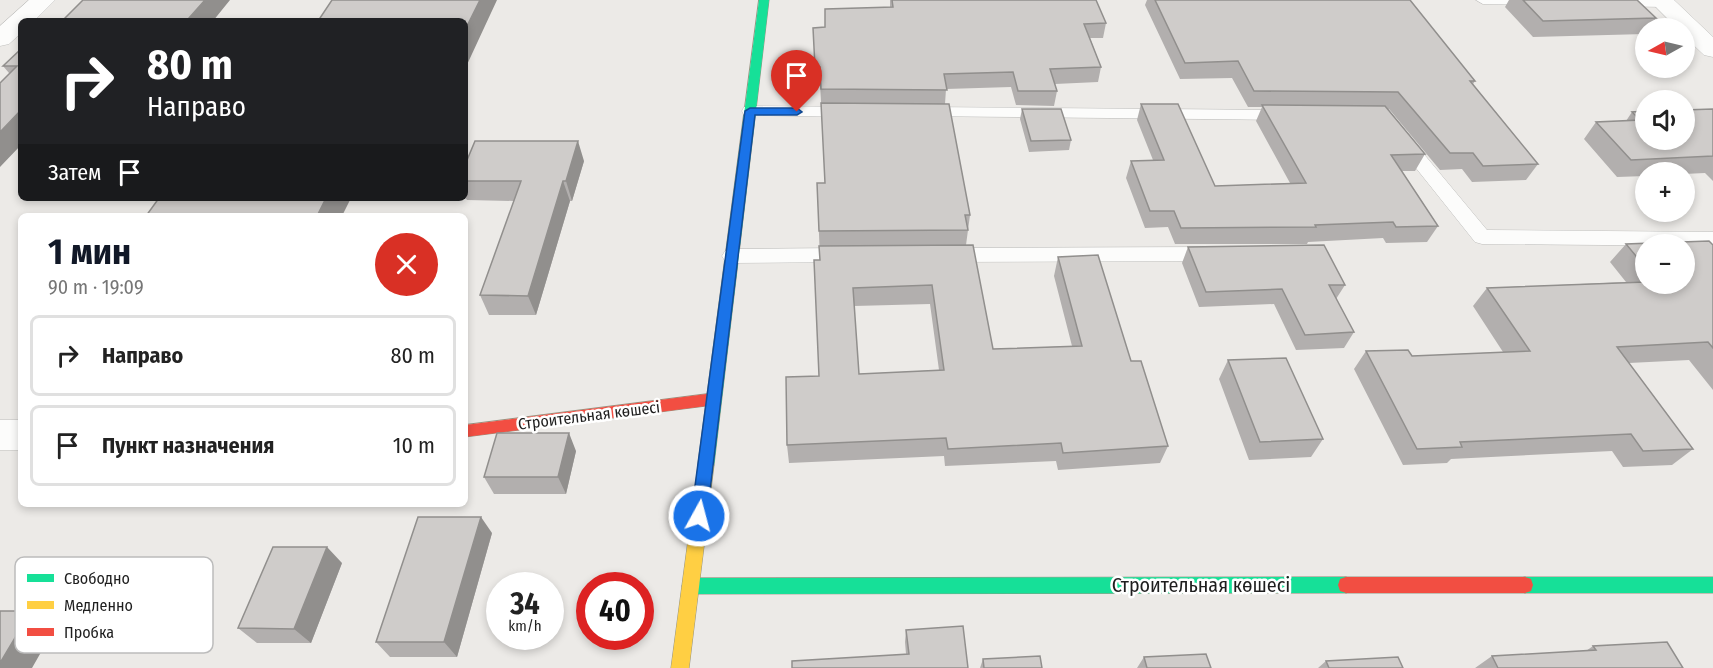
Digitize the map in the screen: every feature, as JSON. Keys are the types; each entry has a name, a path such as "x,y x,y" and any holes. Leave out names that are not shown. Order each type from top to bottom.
{"street":[{"path":"23,18 43,0"},
{"path":"680,668 764,0"},
{"path":"1663,1 1713,50"},
{"path":"0,39 18,23"},
{"name":"Строительная көшесі","path":"468,431 714,399"},
{"path":"0,435 18,435"},
{"name":"Строительная көшесі","path":"690,586 1713,585"}],"lane":[{"path":"1483,0 1551,1"},
{"path":"1596,2 1663,1"},
{"path":"750,111 870,112"},
{"path":"905,112 1300,115"},
{"path":"1390,124 1482,237 1713,239"},
{"path":"921,255 1228,254"},
{"path":"732,256 862,255"}],"building":[{"path":"83,0 205,0 189,18 65,18"},
{"path":"332,0 480,0 468,24 468,18 320,18"},
{"path":"892,0 1096,0 1106,23 1084,24 1101,67 1050,69 1057,91 1018,91 1013,72 944,74 947,90 821,89 820,67 815,67 813,28 825,27 825,9 893,7"},
{"path":"1155,0 1410,0 1475,81 1470,81 1538,164 1483,166 1473,153 1450,153 1398,92 1254,91 1238,61 1185,63"},
{"path":"1523,0 1637,0 1656,18 1635,18 1543,21"},
{"path":"18,52 18,113 0,132 0,83 17,66 3,66"},
{"path":"821,103 949,104 970,215 965,215 968,230 819,231 817,183 825,183"},
{"path":"1141,104 1178,104 1215,186 1306,183 1262,105 1385,106 1425,154 1391,155 1438,226 1396,227 1393,222 1315,225 1316,227 1181,228 1174,211 1150,211 1131,161 1164,160"},
{"path":"1022,109 1061,109 1071,140 1031,141"},
{"path":"1713,109 1713,156 1631,160 1596,122 1635,120 1635,150 1695,150 1695,110"},
{"path":"475,141 578,141 566,181 563,181 528,296 480,295 521,181 468,181 468,158"},
{"path":"157,201 324,201 318,213 148,213"},
{"path":"1709,241 1713,245 1713,348 1708,342 1617,347 1693,449 1643,451 1631,434 1460,442 1462,447 1417,449 1366,351 1408,350 1412,356 1530,351 1487,288 1635,282 1635,294 1695,294 1695,242"},
{"path":"1626,244 1635,244 1635,255"},
{"path":"973,245 993,349 1082,346 1058,257 1098,255 1131,361 1141,361 1168,446 1063,453 1061,443 948,449 946,438 787,445 786,377 819,376 814,260 820,260 819,246","holes":["932,285 944,370 859,374 853,288"]},
{"path":"1324,245 1345,285 1329,285 1354,332 1305,335 1282,289 1206,292 1188,247"},
{"path":"1286,358 1323,439 1260,442 1228,360"},
{"path":"497,433 569,433 558,477 484,477"},
{"path":"418,517 481,517 444,642 376,642"},
{"path":"273,547 327,547 294,629 238,628"},
{"path":"0,611 15,611 15,638 0,663"},
{"path":"963,626 968,668 792,668 792,661 909,654 906,630"},
{"path":"1667,642 1683,668 1498,668 1492,656 1596,650 1593,646"},
{"path":"1206,654 1211,668 1147,668 1144,657"},
{"path":"1040,656 1042,668 984,668 983,659"},
{"path":"1398,657 1403,668 1329,668 1326,661"}],"traffic: fast":[{"path":"706,465 764,0"},
{"path":"690,586 1346,585"},
{"path":"1525,585 1713,585"}],"traffic: slow":[{"path":"680,668 706,465"}],"traffic: jam":[{"path":"468,431 714,399"},
{"path":"1346,585 1525,585"}],"route":[{"path":"699,516 750,111 797,112"}]}
